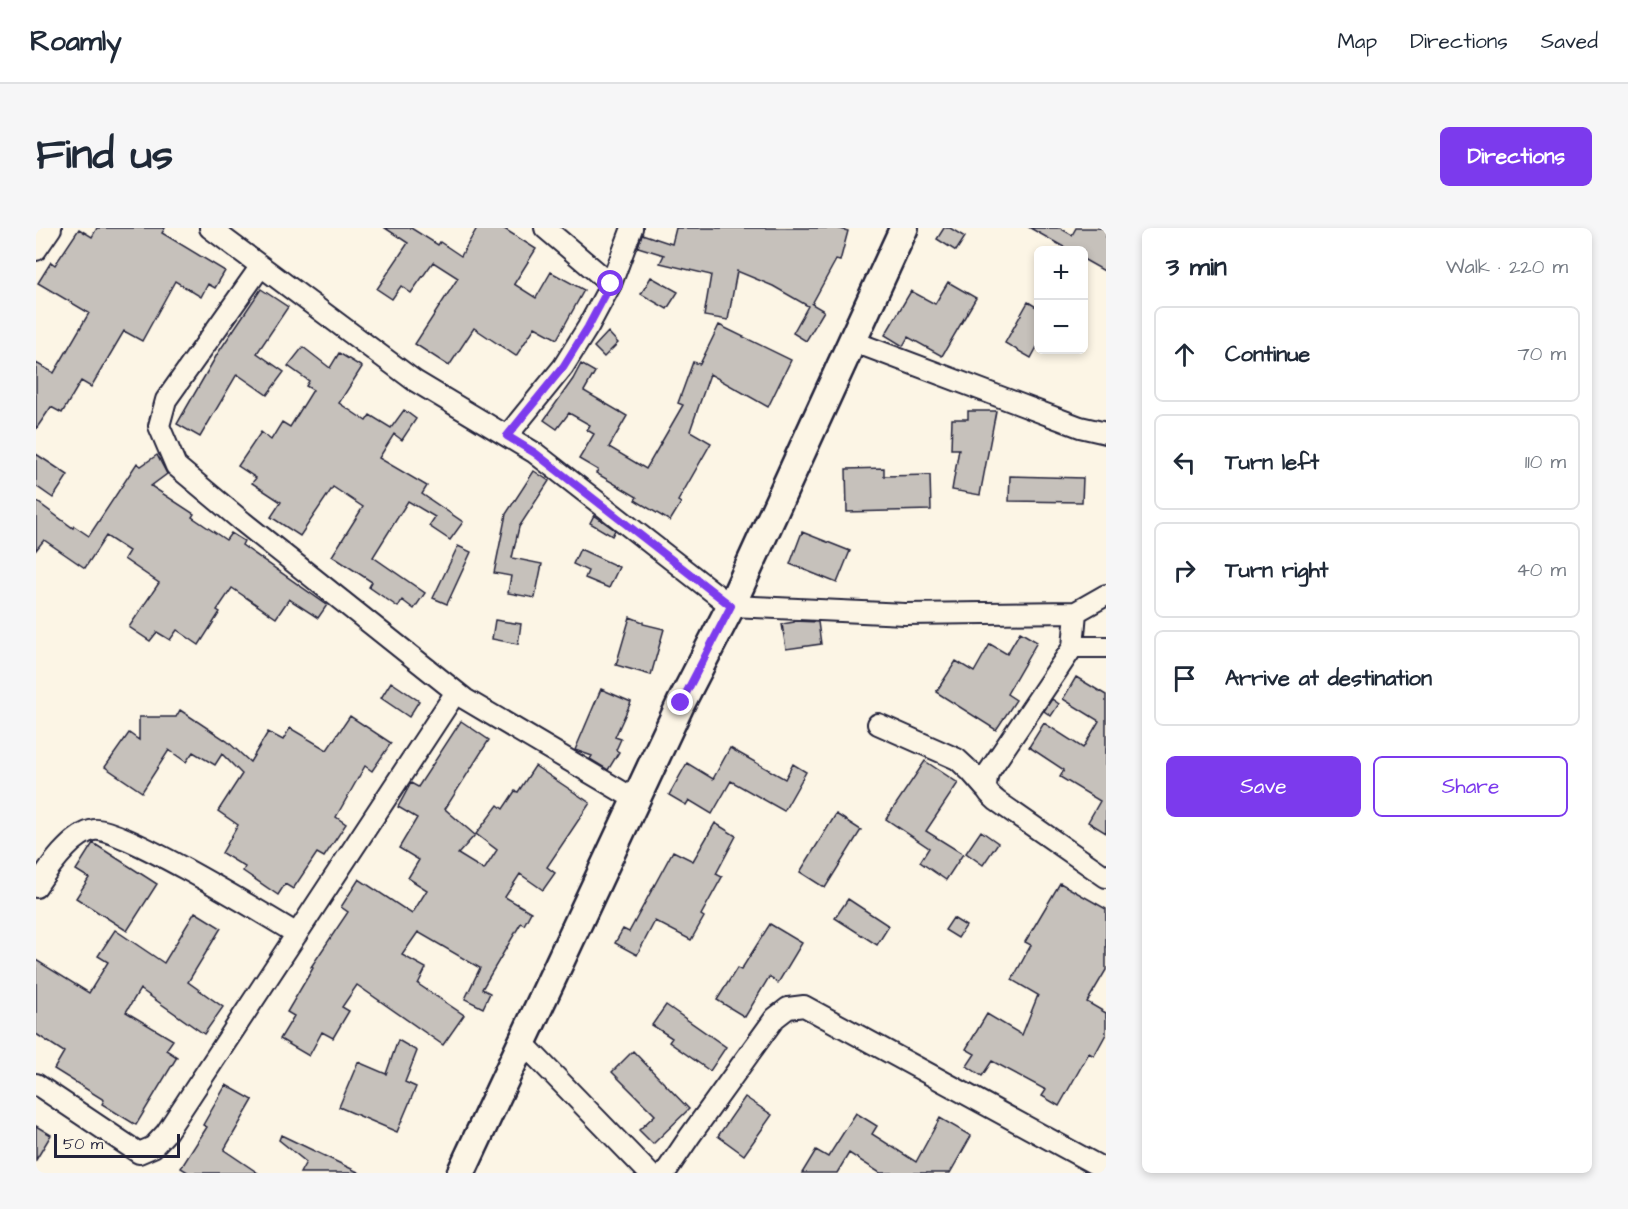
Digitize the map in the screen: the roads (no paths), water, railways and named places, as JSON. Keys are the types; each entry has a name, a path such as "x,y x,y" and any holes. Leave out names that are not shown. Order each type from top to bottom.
{"main road":[{"path":"461,1173 681,703 731,606 904,228"}],"street":[{"path":"36,250 51,228"},
{"path":"210,228 414,381 535,453 731,606 905,614 1076,612 1106,595"},
{"path":"545,228 611,284"},
{"path":"507,436 563,367 588,327 611,284 632,228"},
{"path":"261,266 166,400 159,426 176,466 465,699 636,800"},
{"path":"852,341 1080,427 1106,433"},
{"path":"985,788 988,773 994,763 1073,647 1076,612"},
{"path":"1073,647 1106,647"},
{"path":"36,1084 139,1153 153,1147 166,1133 456,692"},
{"path":"878,724 957,759 971,772 988,794 1106,877"},
{"path":"36,887 64,851 79,837 95,830 120,836 199,877 297,934"},
{"path":"666,1173 775,1018 788,1008 804,1006 1106,1170"},
{"path":"522,1042 649,1173"}]}
